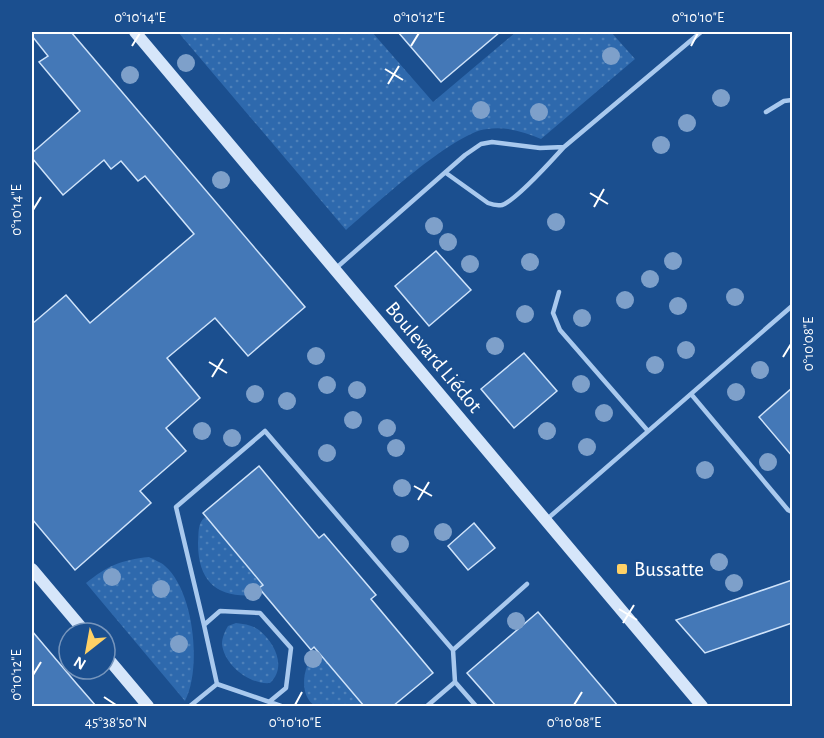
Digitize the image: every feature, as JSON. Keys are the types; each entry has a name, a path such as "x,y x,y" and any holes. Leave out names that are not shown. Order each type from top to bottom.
{"main road":[{"name":"Boulevard Liédot","path":"135,32 702,706"},
{"path":"32,569 76,621"},
{"path":"117,669 148,706"}],"lane":[{"path":"446,173 488,203 496,206 504,204 564,147 701,32"},
{"path":"766,112 784,101 792,100"},
{"path":"335,270 465,155 481,144 503,142 540,148 564,147"},
{"path":"559,292 553,313 560,330 648,431"},
{"path":"546,520 792,306"},
{"path":"691,394 792,512"},
{"path":"217,684 176,507 265,431 453,650 455,682 476,706"},
{"path":"453,650 527,584"},
{"path":"204,625 220,611 260,613 291,648 286,688 269,702"},
{"path":"427,706 455,682"},
{"path":"217,684 281,706"},
{"path":"190,706 217,684"}],"shaded area":[{"path":"178,32 372,32 433,102 516,32 611,32 635,59 541,139 501,128 473,133 435,156 346,230"},
{"path":"205,517 263,585 259,588 263,594 236,595 225,592 208,580 199,558 198,543 200,526"},
{"path":"149,557 163,565 175,578 189,611 194,650 190,687 185,701 86,583 115,565"},
{"path":"236,623 259,630 274,648 278,670 270,683 254,681 239,672 224,652 222,644 225,632 228,626"},
{"path":"316,650 364,706 315,706 309,701 304,679 308,663"}],"building":[{"path":"32,32 71,32 305,307 248,356 215,318 167,358 200,398 166,428 186,451 140,491 151,503 75,570 32,519 32,324 66,295 90,323 194,234 145,176 138,181 121,161 111,169 104,160 63,195 32,158 32,153 80,111 39,62 48,56 32,36"},
{"path":"398,32 500,32 441,82"},
{"path":"436,251 471,290 429,326 395,286"},
{"path":"524,353 557,391 514,428 481,389"},
{"path":"792,388 792,456 759,417"},
{"path":"259,466 319,538 324,534 376,595 371,599 433,673 393,706 364,706 314,647 311,650 259,588 263,585 203,513"},
{"path":"474,523 495,548 468,570 448,546"},
{"path":"792,580 792,623 705,653 676,620"},
{"path":"538,612 618,706 496,706 467,673"},
{"path":"32,631 57,661 57,681 74,681 96,706 32,706"}],"place":[{"name":"Bussatte","path":"622,569"}]}
